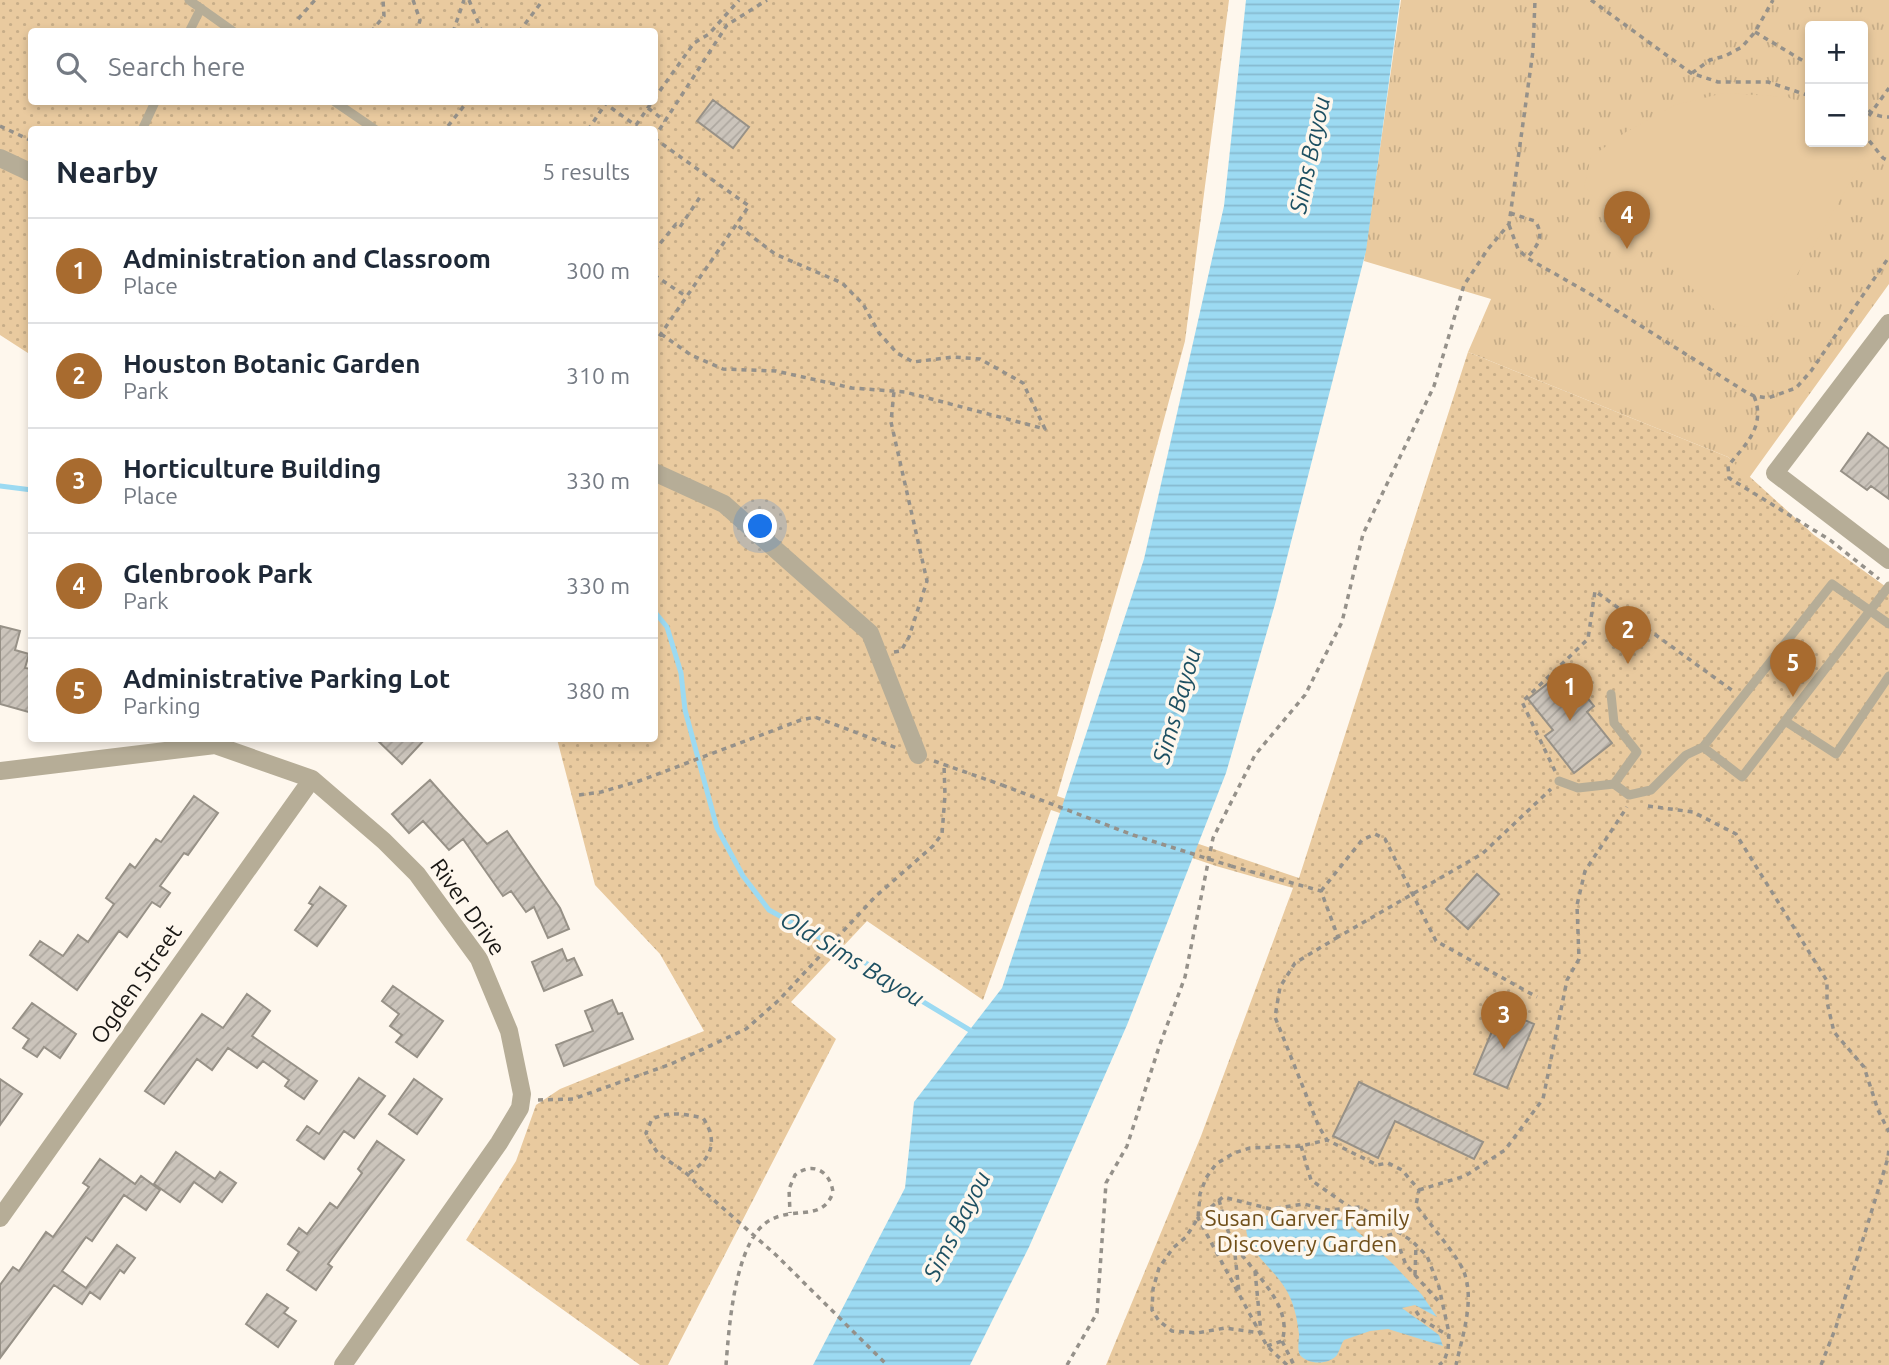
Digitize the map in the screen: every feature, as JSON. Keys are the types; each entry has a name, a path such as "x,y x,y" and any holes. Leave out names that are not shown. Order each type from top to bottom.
{"street":[{"path":"0,158 28,171"},
{"path":"1889,323 1775,473 1889,559"},
{"path":"658,474 724,504 870,633 918,755"},
{"name":"River Drive","path":"0,771 215,745 312,779 384,841 417,874 479,959 509,1031 522,1094 520,1108"},
{"name":"Ogden Street","path":"0,1218 312,779"},
{"path":"343,1365 499,1143 520,1108"}],"lane":[{"path":"189,0 228,28"},
{"path":"191,28 201,8"},
{"path":"144,126 154,105"},
{"path":"339,105 370,126"},
{"path":"1559,781 1578,788 1614,784 1629,795 1651,790 1686,755 1703,747 1832,584 1889,624"},
{"path":"1703,747 1742,777 1889,586"},
{"path":"1785,721 1836,754 1889,676"},
{"path":"1611,694 1614,723 1637,752 1614,784"}],"path":[{"path":"298,19 315,0"},
{"path":"374,28 384,16 383,0"},
{"path":"413,0 420,20 418,28"},
{"path":"455,28 466,0"},
{"path":"466,0 480,28"},
{"path":"522,28 543,0"},
{"path":"658,93 694,43 709,34 738,0"},
{"path":"658,132 727,25 766,0"},
{"path":"1535,0 1533,51 1509,224 1518,249 1527,258 1754,396 1768,398 1796,388 1811,371 1889,257"},
{"path":"1591,0 1691,73 1718,82 1768,82 1805,94"},
{"path":"1691,73 1710,60 1742,47 1755,32 1773,0"},
{"path":"1755,32 1805,62"},
{"path":"1868,116 1889,88"},
{"path":"448,126 465,105"},
{"path":"589,126 602,105"},
{"path":"608,105 635,125 650,105"},
{"path":"648,108 665,121"},
{"path":"1868,108 1878,117 1889,117"},
{"path":"0,127 28,139"},
{"path":"1868,139 1883,158 1889,161"},
{"path":"658,141 749,206 658,338"},
{"path":"658,247 676,223 680,227 702,194"},
{"path":"1510,213 1535,220 1541,229 1539,242 1527,258"},
{"path":"1067,1365 1097,1314 1106,1183 1127,1146 1158,1047 1185,977 1213,838 1255,755 1305,695 1342,622 1363,534 1434,386 1464,285 1509,224"},
{"path":"661,334 691,355 723,369 776,371 852,388 905,392 1045,429 1023,383 980,359 953,357 913,362 897,353 879,333 863,304 842,283 775,254 737,225"},
{"path":"658,278 687,297"},
{"path":"878,654 901,651 909,636 927,581 891,422 894,391"},
{"path":"1326,1140 1275,1017 1280,987 1295,963 1482,854 1559,781 1522,702 1588,639 1595,591 1742,698"},
{"path":"579,795 639,781 815,717 1133,835 1321,891"},
{"path":"520,1108 539,1099 573,1099 671,1064 746,1029 779,1000 875,897 933,846 942,834 944,765"},
{"path":"1419,1190 1465,1177 1505,1150 1543,1099 1567,980 1579,959 1577,905 1585,871 1629,805"},
{"path":"1639,806 1693,812 1736,834 1827,981 1827,1002 1834,1032 1864,1067 1878,1110 1889,1132"},
{"path":"1321,891 1362,840 1375,834 1385,839 1436,941 1537,997"},
{"path":"1321,891 1338,937"},
{"path":"688,1173 699,1166 711,1151 710,1129 703,1118 666,1113 652,1119 646,1133 655,1150 671,1164 688,1173 698,1186 755,1235 887,1365"},
{"path":"1287,1365 1267,1346 1198,1218 1200,1194 1206,1178 1216,1164 1250,1147 1301,1146 1326,1140 1377,1165 1388,1163 1402,1170 1419,1190"},
{"path":"1301,1146 1311,1180 1351,1208"},
{"path":"1821,1365 1836,1327 1889,1148"},
{"path":"726,1365 729,1322 743,1256 755,1235 772,1219 790,1213 817,1211 828,1205 833,1192 828,1175 810,1168 794,1175 789,1189 790,1213"},
{"path":"1419,1190 1416,1205 1464,1271 1468,1290 1466,1321 1456,1365"},
{"path":"1261,1333 1225,1328 1197,1332 1172,1331 1159,1321 1152,1310 1153,1289 1158,1268 1172,1248 1186,1237 1198,1218 1223,1197 1271,1209 1304,1204 1328,1210 1360,1207 1398,1231 1427,1256 1439,1287 1449,1336 1448,1350 1444,1361 1439,1365"},
{"path":"1219,1200 1234,1242 1240,1295"},
{"path":"1378,1239 1398,1231"},
{"path":"1234,1242 1275,1299 1285,1319 1286,1330 1282,1341 1294,1365"},
{"path":"1415,1277 1416,1245"},
{"path":"1400,1250 1415,1277 1441,1304"},
{"path":"1255,1271 1261,1333"},
{"path":"1416,1311 1421,1319 1449,1336"},
{"path":"1267,1346 1282,1341"}],"green space":[{"name":"Susan Garver Family Discovery Garden","path":"0,0 1229,0 1185,341 1133,535 1057,796 1299,878 1468,352 1728,457 1814,535 1889,589 1889,1365 1106,1365 1201,1136 1293,888 1216,866 1051,810 983,1000 867,921 791,1002 836,1039 668,1365 640,1365 466,1240 516,1161 536,1105 560,1089 704,1031 660,954 595,885 558,742 658,742 658,126 28,126 28,353 0,335"},
{"path":"1401,0 1889,0 1889,284 1749,478 1728,457 1468,352 1491,299 1364,261"},
{"path":"1724,93 1787,97 1805,104 1805,147 1864,147 1868,151 1775,313 1763,323 1747,327 1726,320 1584,187 1591,157 1626,132 1675,105"}],"water":[{"name":"Sims Bayou","path":"1246,0 1400,0 1366,251 1275,604 1226,773 1127,1025 1029,1247 970,1365 813,1365 905,1188 914,1102 1002,988 1144,559 1224,206"},
{"path":"1301,1212 1346,1221 1394,1265 1422,1295 1437,1317 1415,1305 1402,1308 1439,1335 1443,1346 1388,1329 1370,1331 1344,1340 1337,1355 1329,1361 1308,1361 1300,1355 1299,1334 1291,1299 1279,1279 1251,1246 1246,1226 1248,1215 1270,1216"}],"building":[{"path":"713,100 749,127 733,148 697,121"},
{"path":"1868,433 1889,449 1889,499 1871,486 1867,490 1841,471"},
{"path":"0,626 20,631 15,650 28,654 25,668 28,668 28,712 0,704"},
{"path":"1565,670 1594,706 1587,712 1612,743 1574,773 1545,736 1553,730 1528,699"},
{"path":"379,742 422,742 402,764"},
{"path":"430,780 487,844 507,831 560,908 569,929 548,938 534,907 526,912 511,891 503,896 463,839 449,850 423,821 409,833 392,814"},
{"path":"194,796 218,813 188,855 184,853 160,886 170,893 160,907 152,902 127,937 119,931 77,990 30,955 40,941 63,956 78,935 88,942 114,904 106,898 130,864 135,868 156,839 161,842"},
{"path":"1477,874 1499,894 1468,929 1446,909"},
{"path":"320,887 346,906 317,946 295,930 313,905 309,903"},
{"path":"562,949 567,961 574,958 582,975 544,991 532,962"},
{"path":"393,986 443,1021 417,1057 396,1042 402,1035 390,1026 399,1014 382,1001"},
{"path":"247,994 270,1011 252,1036 317,1081 304,1099 285,1086 289,1080 263,1061 257,1068 228,1048 212,1070 197,1059 164,1104 145,1091 202,1014 223,1028"},
{"path":"612,1000 618,1014 622,1013 633,1039 564,1066 556,1045 593,1031 585,1011"},
{"path":"32,1003 76,1034 60,1058 44,1047 37,1057 23,1048 29,1039 13,1028"},
{"path":"1501,1010 1534,1024 1507,1088 1474,1074"},
{"path":"359,1078 385,1096 354,1138 344,1131 324,1159 297,1140 307,1126 319,1134"},
{"path":"0,1079 22,1094 0,1125"},
{"path":"414,1079 442,1099 417,1134 389,1114"},
{"path":"1359,1082 1483,1142 1474,1159 1395,1121 1378,1158 1333,1136"},
{"path":"377,1141 404,1160 328,1264 332,1267 316,1290 287,1270 299,1252 288,1244 299,1228 307,1234 330,1203 337,1208 362,1173 358,1169"},
{"path":"176,1152 215,1179 220,1172 236,1183 222,1202 194,1182 180,1202 154,1184"},
{"path":"100,1159 135,1184 141,1176 160,1190 146,1210 124,1195 92,1241 86,1237 62,1271 86,1288 117,1245 135,1258 124,1273 120,1270 100,1299 90,1292 82,1304 54,1285 0,1358 0,1285 13,1267 19,1271 46,1232 53,1237 89,1187 83,1183"},
{"path":"267,1294 288,1308 284,1313 296,1321 278,1347 246,1324"}],"waterway":[{"name":"Old Sims Bayou","path":"0,486 28,490"},
{"name":"Old Sims Bayou","path":"658,616 667,627 681,673 685,710 717,828 743,876 769,910 871,966 897,986 973,1032"}],"place":[{"name":"Glenbrook Park","path":"1627,249"},
{"name":"Houston Botanic Garden","path":"1628,664"},
{"name":"Administrative Parking Lot","path":"1793,697"},
{"name":"Administration and Classroom","path":"1570,721"},
{"name":"Horticulture Building","path":"1504,1049"}]}
